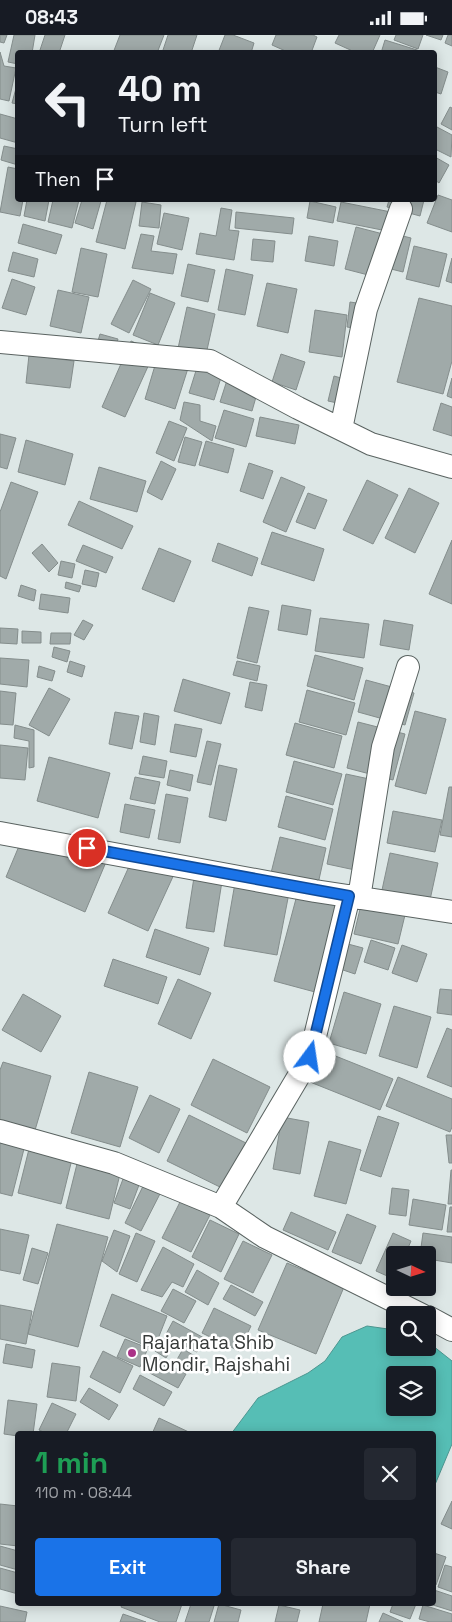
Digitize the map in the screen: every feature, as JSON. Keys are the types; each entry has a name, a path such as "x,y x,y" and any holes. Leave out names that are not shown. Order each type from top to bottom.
{"street":[{"path":"341,429 366,309 400,209"},
{"path":"0,342 210,361 371,444 452,467"},
{"path":"221,1207 310,1057 354,897 383,747 408,667"},
{"path":"0,833 354,897 452,912"},
{"path":"0,1131 114,1163 221,1207 265,1237 404,1306"},
{"path":"436,1321 452,1329"}],"water":[{"path":"367,1326 386,1329 386,1356 436,1356 436,1348 452,1361 452,1444 436,1482 436,1431 233,1431 258,1398 308,1373 325,1361 342,1337"}],"building":[{"path":"0,35 7,35 4,43 0,42"},
{"path":"14,35 35,35 32,50 15,50 15,63 8,62"},
{"path":"45,35 65,35 60,50 40,50"},
{"path":"120,35 164,35 158,50 114,50"},
{"path":"168,35 197,35 192,50 163,50"},
{"path":"225,35 233,35 254,43 252,50 219,50"},
{"path":"276,35 313,35 317,37 312,50 283,50 272,45"},
{"path":"339,35 380,35 373,50 350,50 335,43"},
{"path":"396,35 423,35 418,49 394,40"},
{"path":"426,35 443,35 441,40"},
{"path":"448,35 452,35 452,46 445,43"},
{"path":"385,40 417,50 382,50"},
{"path":"0,52 4,66 15,68 15,73 9,101 0,99"},
{"path":"437,68 448,72 441,94 437,93"},
{"path":"15,92 15,104 12,103"},
{"path":"450,107 452,108 452,130 441,124"},
{"path":"0,114 15,118 15,142 0,138"},
{"path":"437,127 452,135 451,157 437,150"},
{"path":"4,146 15,148 15,164 1,160"},
{"path":"437,158 449,165 439,183 437,182"},
{"path":"8,167 15,168 15,202 23,202 20,216 0,212"},
{"path":"438,195 452,200 452,232 427,223 435,202 437,202"},
{"path":"27,202 49,202 45,221 24,216"},
{"path":"53,202 78,202 72,228 48,222"},
{"path":"81,202 101,202 93,229 75,223"},
{"path":"106,202 136,202 125,249 96,242"},
{"path":"142,202 161,205 159,228 139,226"},
{"path":"310,202 336,207 333,223 307,218"},
{"path":"341,202 391,212 387,231 337,221"},
{"path":"388,202 424,202 420,216 387,207"},
{"path":"221,208 232,210 229,230 239,231 234,260 196,254 200,233 216,236"},
{"path":"236,212 294,218 292,234 235,228"},
{"path":"164,213 189,218 182,250 157,244"},
{"path":"23,224 62,235 56,254 18,243"},
{"path":"356,227 387,235 376,277 345,269"},
{"path":"391,233 411,238 403,272 383,267"},
{"path":"141,234 154,236 151,251 177,254 173,274 132,268"},
{"path":"309,236 338,241 334,266 305,261"},
{"path":"253,239 275,241 273,262 251,260"},
{"path":"414,246 447,254 439,287 406,279"},
{"path":"81,248 107,254 98,297 72,292"},
{"path":"13,252 38,259 34,277 8,271"},
{"path":"452,258 452,283 446,281"},
{"path":"188,264 215,270 208,302 181,296"},
{"path":"226,269 253,275 245,315 218,310"},
{"path":"12,279 35,287 26,315 2,308"},
{"path":"133,280 151,289 129,333 111,324"},
{"path":"267,283 297,289 288,333 257,326"},
{"path":"58,290 89,297 81,333 50,326"},
{"path":"150,293 175,303 158,345 133,335"},
{"path":"419,298 452,306 452,361 443,394 397,382"},
{"path":"350,302 370,305 367,330 347,327"},
{"path":"187,307 215,314 205,359 177,353"},
{"path":"315,310 347,315 342,357 309,352"},
{"path":"100,334 118,339 111,363 93,358"},
{"path":"131,341 155,351 125,417 102,407"},
{"path":"159,352 190,362 175,409 145,399"},
{"path":"281,354 305,362 296,390 272,382"},
{"path":"29,355 74,361 70,388 26,383"},
{"path":"199,361 224,368 214,400 189,393"},
{"path":"229,374 260,383 252,411 220,402"},
{"path":"334,376 348,380 342,404 328,401"},
{"path":"452,378 452,398 447,396"},
{"path":"184,402 200,405 200,421 216,426 212,441 180,420"},
{"path":"441,403 452,407 452,436 433,430"},
{"path":"224,410 254,419 246,447 215,438"},
{"path":"260,417 299,425 295,444 256,436"},
{"path":"169,421 187,428 174,461 156,453"},
{"path":"0,434 16,438 7,469 0,467"},
{"path":"185,437 202,442 195,466 178,462"},
{"path":"26,440 73,454 65,485 18,472"},
{"path":"206,441 234,449 228,473 199,465"},
{"path":"161,461 176,469 162,500 147,492"},
{"path":"249,463 273,471 263,499 240,491"},
{"path":"99,467 146,481 137,512 90,499"},
{"path":"281,477 305,487 286,532 263,522"},
{"path":"367,480 398,495 373,544 343,530"},
{"path":"11,482 38,492 6,579 0,576 0,512"},
{"path":"409,488 439,503 415,553 385,538"},
{"path":"308,493 327,500 315,529 296,522"},
{"path":"79,501 133,526 122,549 68,525"},
{"path":"272,532 324,549 314,581 261,564"},
{"path":"452,540 452,604 429,594"},
{"path":"218,543 258,558 252,576 212,561"},
{"path":"42,544 58,563 49,572 32,553"},
{"path":"83,545 113,557 106,573 76,561"},
{"path":"159,548 191,561 174,602 142,589"},
{"path":"61,561 75,564 72,578 58,575"},
{"path":"85,570 99,573 96,587 82,584"},
{"path":"66,582 81,586 79,592 65,588"},
{"path":"21,585 36,590 34,601 18,596"},
{"path":"41,594 70,598 68,613 39,609"},
{"path":"282,605 311,610 307,635 278,630"},
{"path":"249,607 269,611 257,663 237,658"},
{"path":"320,618 369,624 364,658 315,651"},
{"path":"83,620 93,625 84,640 74,635"},
{"path":"384,620 413,625 409,650 380,645"},
{"path":"0,628 18,629 17,644 0,643"},
{"path":"22,631 41,632 41,643 22,643"},
{"path":"51,633 71,633 70,644 50,644"},
{"path":"54,647 70,651 67,662 52,657"},
{"path":"315,655 363,668 354,700 307,686"},
{"path":"0,658 29,660 27,687 0,684"},
{"path":"70,661 85,666 82,677 67,672"},
{"path":"237,661 260,666 257,681 233,675"},
{"path":"39,666 55,671 52,681 37,677"},
{"path":"183,679 230,693 221,724 174,711"},
{"path":"366,680 414,693 405,725 358,712"},
{"path":"250,682 267,685 262,711 245,707"},
{"path":"49,688 70,699 49,736 29,725"},
{"path":"307,690 355,703 346,735 299,722"},
{"path":"0,691 16,693 13,725 0,724"},
{"path":"415,711 446,719 426,794 395,786"},
{"path":"115,712 139,716 132,749 109,744"},
{"path":"144,713 159,716 155,745 140,742"},
{"path":"358,722 405,734 393,780 347,768"},
{"path":"295,723 342,736 334,768 286,755"},
{"path":"175,724 202,729 196,757 170,752"},
{"path":"15,725 34,730 34,767 29,768 29,741 14,738"},
{"path":"207,741 221,744 211,785 197,782"},
{"path":"0,745 28,748 25,780 0,778"},
{"path":"143,756 167,761 164,778 139,774"},
{"path":"49,757 110,773 98,818 37,801"},
{"path":"294,761 342,774 333,805 286,792"},
{"path":"219,765 237,769 226,821 209,817"},
{"path":"170,770 193,775 190,791 167,785"},
{"path":"346,774 374,780 355,870 327,864"},
{"path":"135,777 160,782 155,804 130,799"},
{"path":"449,787 452,787 452,837 440,835"},
{"path":"166,794 188,798 180,843 158,839"},
{"path":"286,796 333,809 325,840 278,827"},
{"path":"125,804 155,810 149,838 120,832"},
{"path":"393,811 442,820 435,852 387,843"},
{"path":"27,827 106,862 85,912 6,877"},
{"path":"280,837 326,848 318,884 271,873"},
{"path":"136,851 176,870 148,931 108,913"},
{"path":"390,853 438,863 430,900 382,890"},
{"path":"195,871 223,875 214,932 186,928"},
{"path":"235,883 289,893 277,955 224,946"},
{"path":"297,895 338,905 315,992 274,981"},
{"path":"361,905 405,915 398,944 354,934"},
{"path":"155,929 209,948 200,975 146,957"},
{"path":"371,940 395,948 388,970 364,962"},
{"path":"348,944 363,948 355,974 340,969"},
{"path":"402,945 427,954 417,982 392,973"},
{"path":"113,959 167,977 158,1004 104,986"},
{"path":"178,979 211,993 191,1039 158,1024"},
{"path":"440,989 452,990 452,1015 437,1013"},
{"path":"344,992 381,1004 366,1054 329,1043"},
{"path":"23,994 61,1016 41,1052 2,1030"},
{"path":"394,1006 431,1017 417,1068 379,1056"},
{"path":"447,1028 452,1030 452,1087 427,1077"},
{"path":"323,1051 393,1079 380,1110 310,1082"},
{"path":"213,1059 270,1087 247,1133 191,1105"},
{"path":"3,1062 51,1076 33,1137 0,1127 0,1070"},
{"path":"89,1072 138,1087 120,1147 71,1133"},
{"path":"398,1077 452,1099 452,1127 450,1132 386,1106"},
{"path":"150,1095 180,1109 159,1153 129,1138"},
{"path":"189,1115 246,1143 224,1189 167,1161"},
{"path":"378,1116 399,1123 381,1177 360,1170"},
{"path":"282,1117 309,1122 300,1174 273,1169"},
{"path":"446,1135 452,1135 452,1163 449,1163"},
{"path":"0,1139 25,1145 12,1196 0,1193"},
{"path":"329,1141 361,1150 346,1204 314,1196"},
{"path":"30,1145 73,1155 61,1204 18,1193"},
{"path":"78,1160 121,1170 109,1219 66,1208"},
{"path":"451,1170 452,1204 448,1204"},
{"path":"126,1171 142,1177 130,1209 114,1203"},
{"path":"147,1178 164,1186 141,1231 125,1223"},
{"path":"392,1188 409,1190 406,1216 389,1214"},
{"path":"413,1199 446,1205 442,1230 409,1225"},
{"path":"181,1200 210,1215 191,1252 162,1238"},
{"path":"450,1207 452,1207 452,1232 447,1232"},
{"path":"291,1212 336,1232 328,1250 283,1230"},
{"path":"347,1214 376,1226 361,1264 332,1252"},
{"path":"210,1220 239,1234 221,1272 192,1257"},
{"path":"57,1224 108,1237 78,1347 28,1334"},
{"path":"0,1229 29,1235 20,1274 0,1270"},
{"path":"114,1230 130,1236 117,1272 102,1261"},
{"path":"136,1233 155,1241 137,1282 119,1274"},
{"path":"393,1233 411,1241 409,1246 387,1246"},
{"path":"423,1233 452,1237 452,1263 436,1260 436,1246 421,1246"},
{"path":"243,1241 272,1255 253,1293 224,1279"},
{"path":"163,1247 194,1264 183,1287 172,1282 162,1297 141,1290"},
{"path":"32,1248 48,1253 38,1284 23,1280"},
{"path":"386,1249 386,1275 376,1271"},
{"path":"287,1263 344,1287 316,1354 258,1330"},
{"path":"197,1270 219,1283 208,1305 185,1292"},
{"path":"231,1285 263,1302 255,1316 223,1299"},
{"path":"173,1289 196,1301 184,1323 161,1311"},
{"path":"112,1294 167,1316 154,1349 100,1326"},
{"path":"0,1305 32,1311 26,1344 0,1339"},
{"path":"214,1308 251,1326 239,1351 202,1333"},
{"path":"173,1321 204,1338 197,1352 165,1336"},
{"path":"164,1338 174,1345 166,1358 155,1351"},
{"name":"Rajarhata Shib Mondir, Rajshahi","path":"125,1339 148,1348 140,1367 117,1357"},
{"path":"6,1344 35,1350 32,1368 3,1363"},
{"path":"183,1349 198,1358 190,1372 175,1363"},
{"path":"103,1351 133,1366 120,1393 90,1377"},
{"path":"154,1357 186,1374 178,1388 146,1371"},
{"path":"52,1363 80,1367 76,1401 47,1397"},
{"path":"140,1375 172,1392 164,1406 133,1389"},
{"path":"89,1388 118,1405 109,1420 80,1402"},
{"path":"8,1400 37,1404 33,1431 15,1431 15,1436 4,1434"},
{"path":"52,1403 76,1414 68,1431 39,1430"},
{"path":"159,1418 187,1431 153,1431"},
{"path":"452,1501 452,1529 441,1524"},
{"path":"0,1504 15,1506 15,1546 0,1544"},
{"path":"0,1546 15,1550 15,1569 0,1565"},
{"path":"436,1554 446,1557 436,1585"},
{"path":"445,1565 452,1567 452,1592 438,1587"},
{"path":"0,1568 15,1572 15,1593 0,1589"},
{"path":"436,1591 452,1596 452,1611 436,1606"},
{"path":"0,1606 27,1612 25,1622 0,1622"},
{"path":"181,1606 176,1622 160,1622 121,1607"},
{"path":"190,1606 214,1606 209,1622 185,1622"},
{"path":"218,1606 241,1610 238,1622 214,1622"},
{"path":"279,1606 300,1610 297,1622 275,1622"},
{"path":"323,1606 370,1606 366,1622 319,1622"},
{"path":"392,1606 415,1606 410,1619 390,1612"},
{"path":"423,1606 452,1614 452,1622 430,1622 419,1619"},
{"path":"383,1613 403,1622 379,1622"},
{"path":"123,1614 146,1622 120,1622"}],"place":[{"name":"Rajarhata Shib Mondir, Rajshahi","path":"132,1353"}],"route":[{"path":"87,848 349,896 310,1057"}]}
